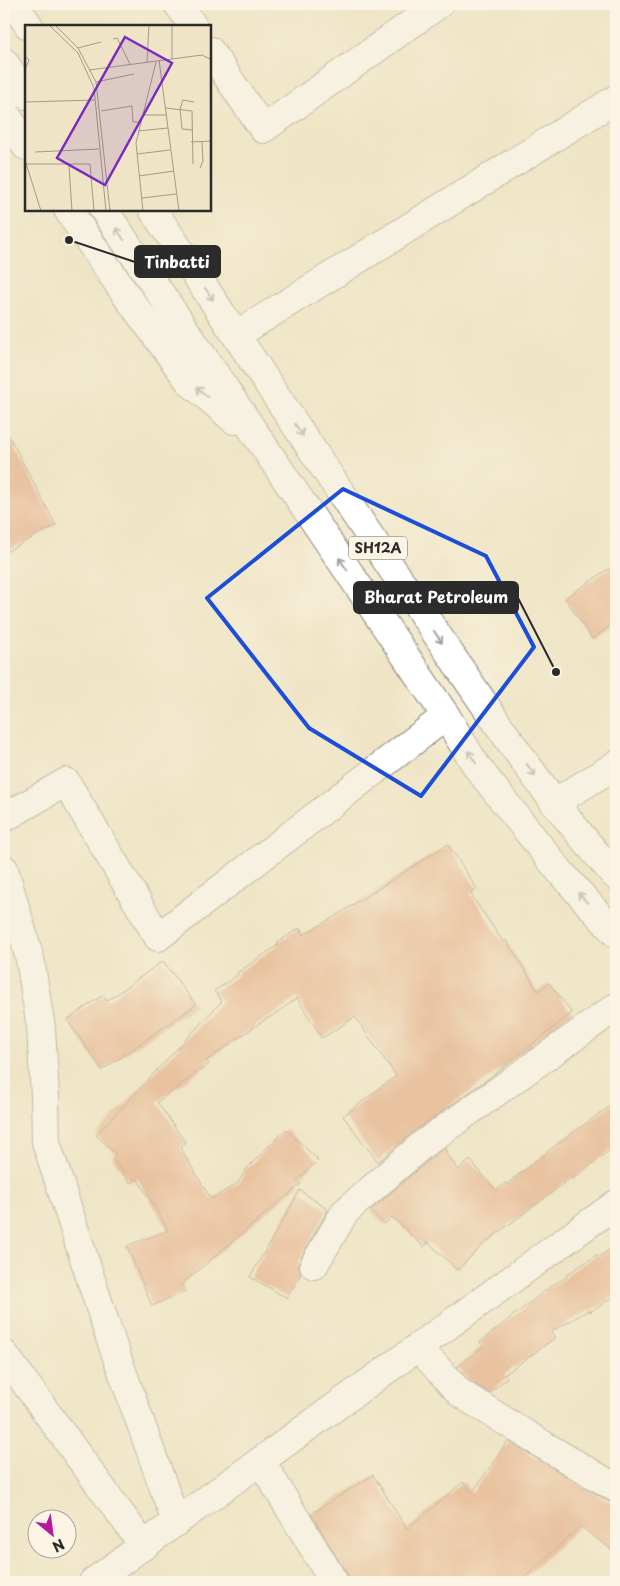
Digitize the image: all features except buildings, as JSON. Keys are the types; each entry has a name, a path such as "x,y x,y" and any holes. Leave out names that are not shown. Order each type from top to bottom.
{"street":[{"path":"14,4 28,25"},
{"path":"178,4 192,25"},
{"path":"211,52 264,129 439,4"},
{"path":"4,62 25,94"},
{"path":"236,334 616,99"},
{"path":"4,111 25,144"},
{"name":"SH12A","path":"69,211 126,296 190,382 265,448"},
{"name":"SH12A","path":"105,211 446,716 477,767 562,874 616,934"},
{"name":"SH12A","path":"154,211 379,550 554,803 616,876"},
{"path":"4,818 66,782 158,938 446,716"},
{"path":"554,803 616,765"},
{"path":"4,869 9,906 30,960 41,1028 46,1142 108,1332 176,1522"},
{"path":"314,1265 345,1212 422,1145 616,1008"},
{"path":"93,1582 616,1204"},
{"path":"418,1347 460,1393 616,1488"},
{"path":"4,1354 144,1546"},
{"path":"261,1460 334,1582"}],"highlighted area":[{"path":"343,489 486,556 534,647 421,796 309,728 207,598"}],"place":[{"name":"Tinbatti","path":"69,240"},
{"name":"Bharat Petroleum","path":"556,672"}]}
